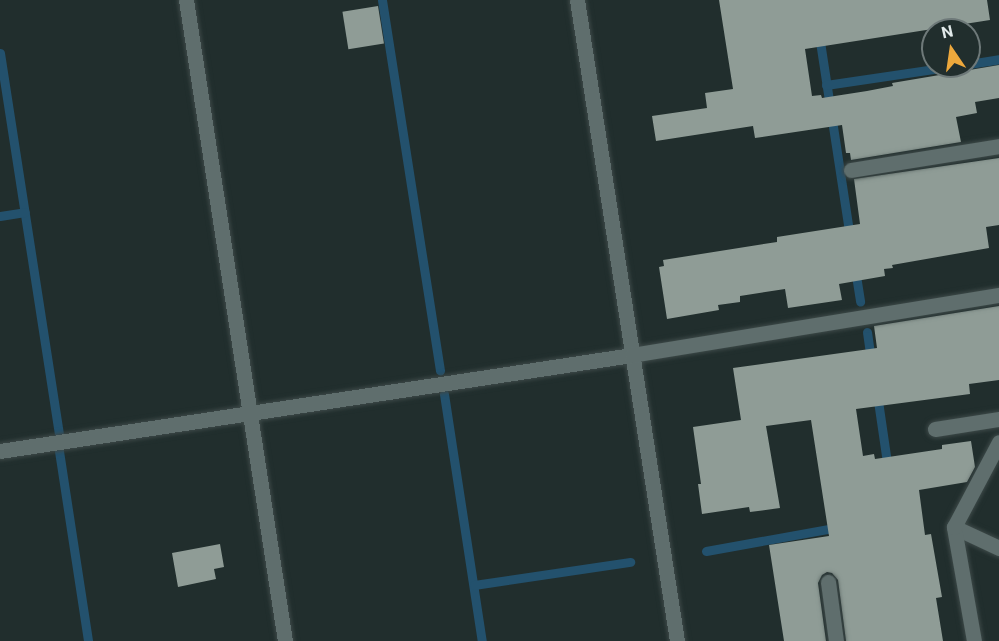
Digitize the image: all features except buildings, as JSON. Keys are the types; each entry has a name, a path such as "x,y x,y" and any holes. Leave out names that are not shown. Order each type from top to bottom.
{"street":[{"path":"186,0 285,641"},
{"path":"577,0 677,641"},
{"path":"851,170 999,146"},
{"path":"0,451 632,355 999,295"},
{"path":"934,429 999,419"},
{"path":"974,641 954,527 999,442"},
{"path":"954,527 999,549"},
{"path":"828,582 836,641"}],"waterway":[{"path":"382,0 440,370"},
{"path":"819,35 850,238"},
{"path":"0,53 59,434"},
{"path":"981,62 999,59"},
{"path":"826,85 921,71"},
{"path":"0,216 25,212"},
{"path":"855,269 860,302"},
{"path":"867,332 871,360"},
{"path":"444,394 482,641"},
{"path":"877,394 888,469"},
{"path":"59,451 88,641"},
{"path":"706,551 840,527"},
{"path":"474,585 630,562"}]}
